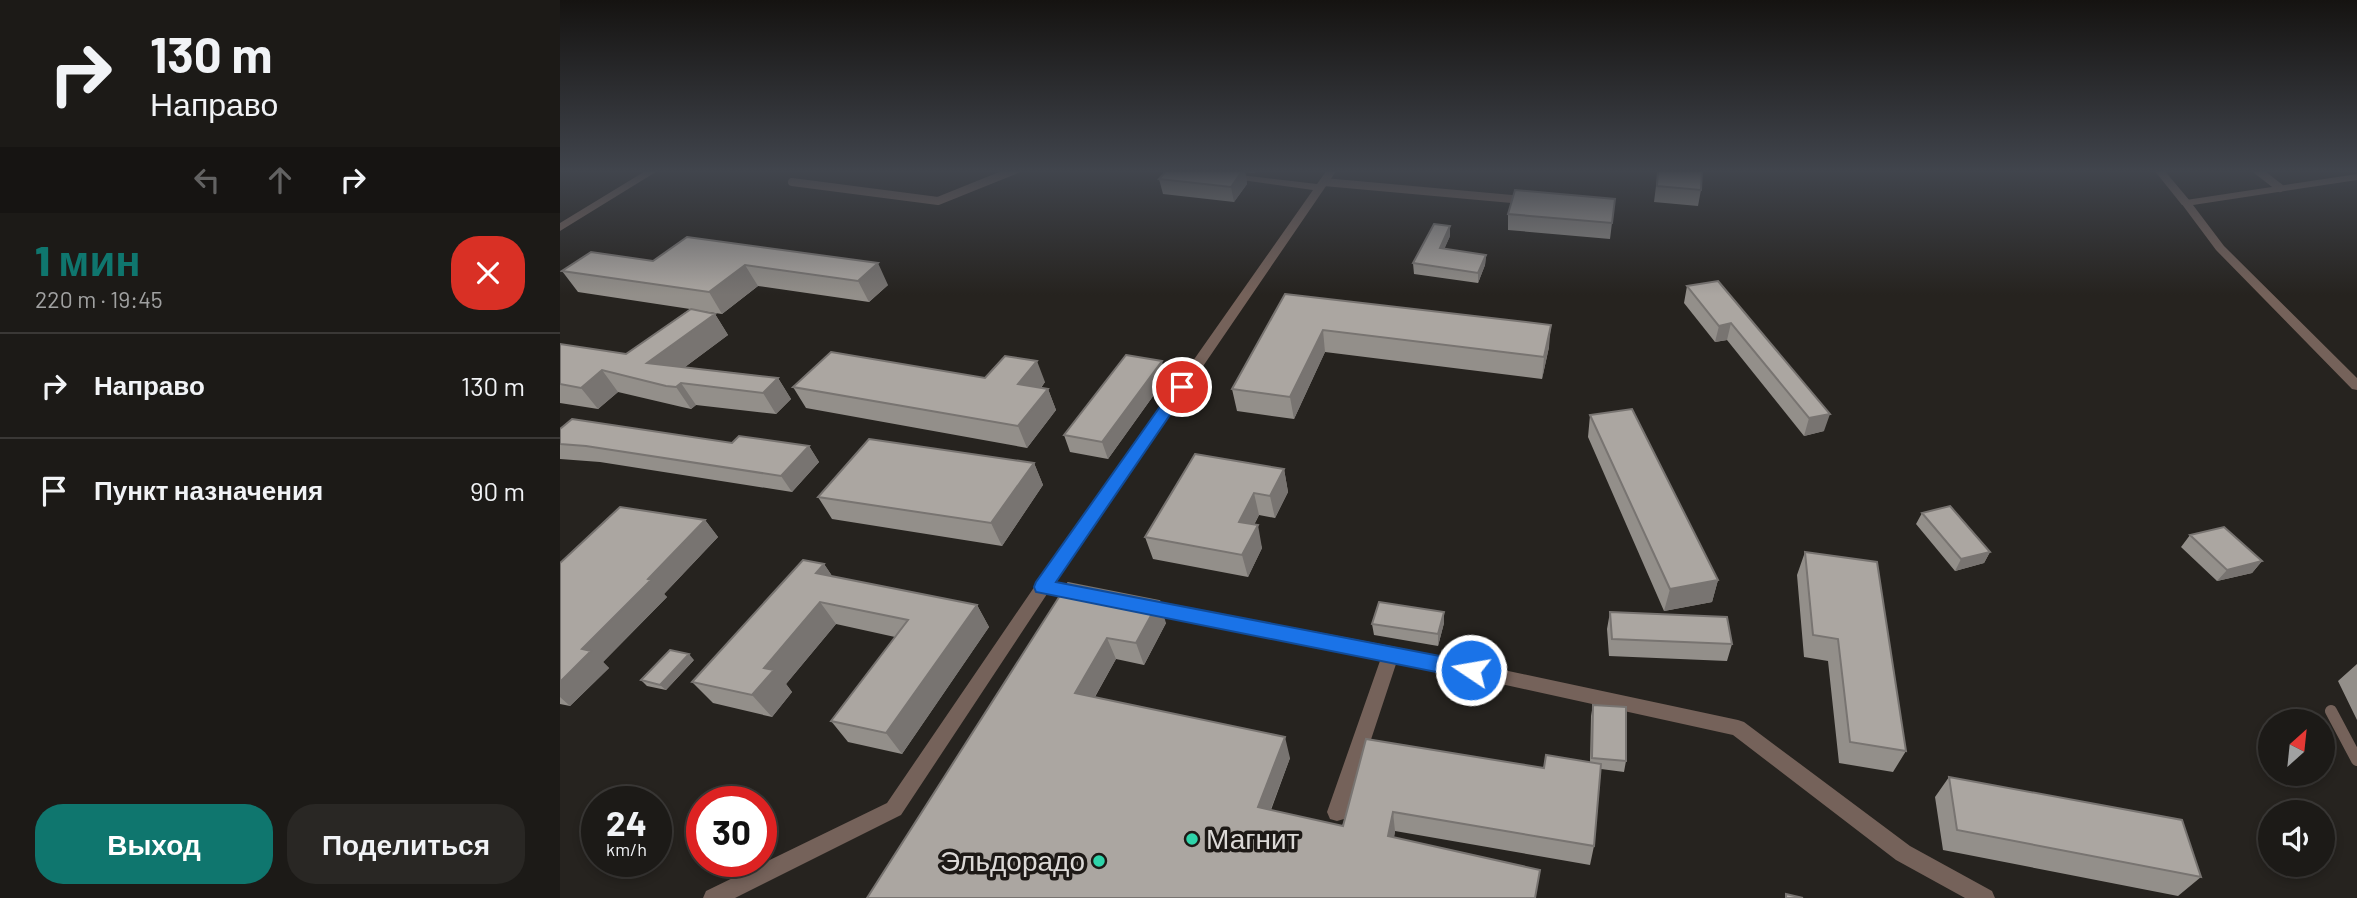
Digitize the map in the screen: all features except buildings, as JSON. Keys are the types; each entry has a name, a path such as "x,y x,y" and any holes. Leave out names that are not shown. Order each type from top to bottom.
{"street":[{"path":"560,228 586,212"},
{"path":"713,898 894,809 1043,587 1304,212"},
{"path":"2193,212 2220,248 2357,386"},
{"path":"1043,587 1096,597"},
{"path":"1123,602 1391,653 1738,728 1903,853 1984,898"},
{"path":"1337,812 1391,653"}],"lane":[{"path":"2335,719 2357,760"}],"place":[{"name":"Магнит","path":"1192,839"},
{"name":"Эльдорадо","path":"1099,861"}],"route":[{"path":"1182,387 1043,587 1471,670"}]}
